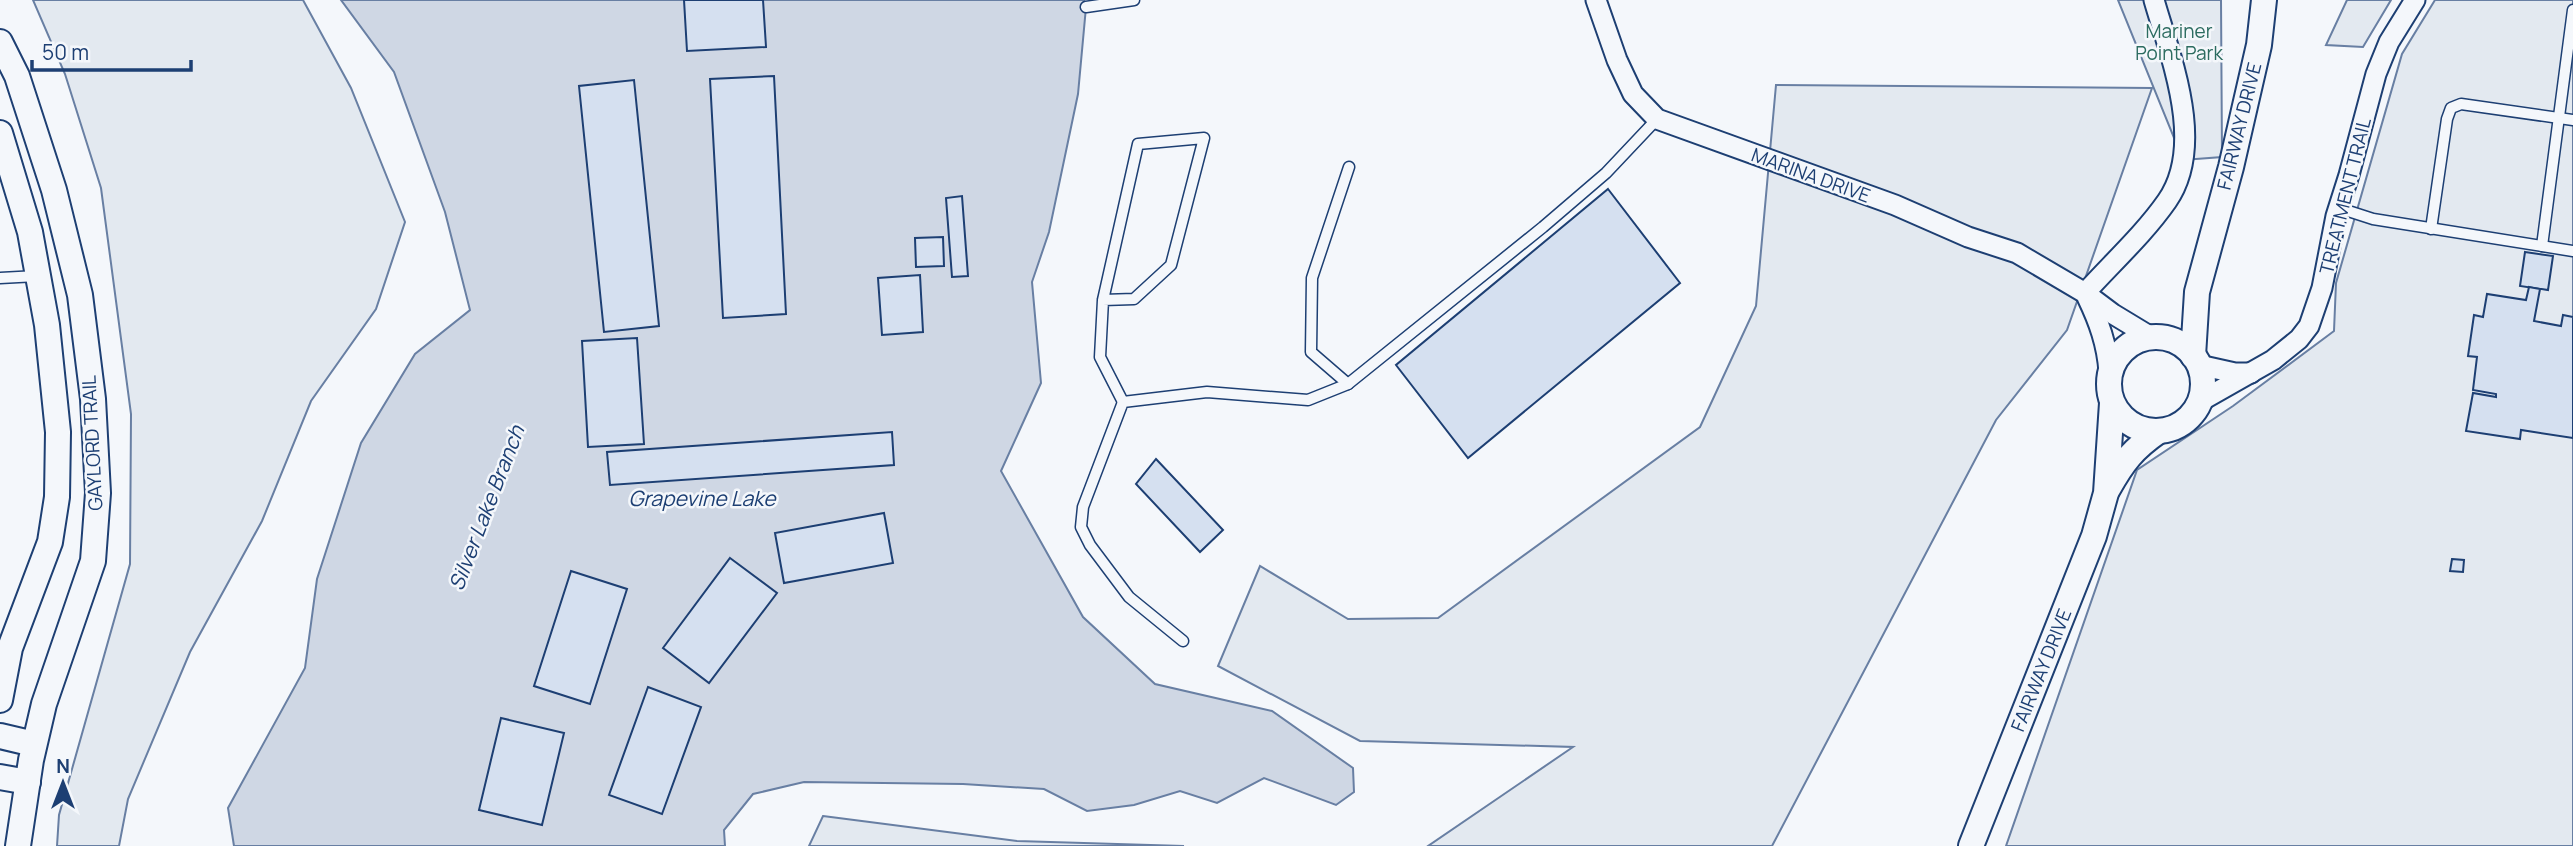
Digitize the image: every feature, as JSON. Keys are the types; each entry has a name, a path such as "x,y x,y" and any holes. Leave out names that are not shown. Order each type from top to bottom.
{"street":[{"name":"MARINA DRIVE","path":"1596,0 1617,60 1633,94 1657,119 1895,205 1968,237 2017,253 2085,293 2113,314 2158,337"},
{"path":"2109,372 2108,350 2101,325 2085,293 2168,199 2181,169 2186,138 2175,77 2154,0"},
{"name":"FAIRWAY DRIVE","path":"1971,846 2094,536 2106,492 2112,404 2109,372 2115,357 2127,346 2158,337 2191,307 2197,292 2231,167 2259,45 2264,0"},
{"name":"TREATMENT TRAIL","path":"2199,402 2287,350 2309,326 2322,288 2339,208 2379,66 2389,42 2415,0"},
{"name":"GAYLORD TRAIL","path":"0,42 16,76 46,165 80,295 93,399 97,493 93,561 44,704 34,744 18,846"},
{"name":"GAYLORD TRAIL","path":"0,133 30,232 47,325 58,432 57,498 50,542 10,649 0,700"},
{"path":"38,276 74,269"},
{"name":"FAIRWAY DRIVE","path":"2106,492 2125,459 2139,445 2159,431 2172,429 2184,422 2199,402 2203,390 2196,360 2197,292"},
{"path":"2158,337 2176,341 2196,360 2235,373 2252,373"},
{"path":"2112,404 2121,416 2134,426 2146,431 2159,431"},
{"path":"0,736 34,744"},
{"path":"0,776 28,782"}],"lane":[{"path":"1086,7 1134,0"},
{"path":"2542,246 2573,10"},
{"path":"2431,229 2447,119 2451,108 2461,104 2573,120"},
{"path":"1123,402 1207,391 1308,400 1348,384 1544,227 1606,173 1657,119"},
{"path":"1103,300 1134,299 1171,265 1204,138 1138,144 1103,300 1100,357 1123,402 1083,507 1080,527 1090,545 1129,597 1183,641"},
{"path":"1348,384 1311,352 1312,278 1349,167"},
{"path":"2339,208 2373,219 2573,251"},
{"path":"0,278 38,276"}],"green space":[{"path":"33,0 303,0 351,88 405,222 376,309 311,401 262,521 190,652 128,799 119,846 57,846 59,815 130,564 131,414 101,188 65,74"},
{"name":"Mariner Point Park","path":"2118,0 2221,0 2222,157 2183,160"},
{"path":"2347,0 2391,0 2363,47 2326,45"},
{"path":"2435,0 2573,0 2573,846 2006,846 2137,470 2233,406 2334,331 2336,283 2402,54"},
{"path":"1776,85 2152,88 2067,330 1996,420 1772,846 1428,846 1573,747 1360,741 1218,666 1260,566 1348,619 1438,618 1700,427 1756,306"},
{"path":"823,816 1017,841 1184,846 809,846"}],"water":[{"name":"Grapevine Lake","path":"341,0 1084,0 1086,7 1078,94 1049,232 1032,282 1041,383 1001,471 1083,617 1155,684 1272,711 1353,768 1354,792 1336,805 1264,778 1217,803 1180,791 1134,805 1087,811 1044,789 963,784 804,782 753,794 724,830 725,846 234,846 228,808 305,668 317,579 361,443 415,354 470,310 445,212 394,72"}],"building":[{"path":"684,0 763,0 766,47 687,51"},
{"path":"774,76 786,314 723,318 710,79"},
{"path":"634,80 659,326 604,332 579,86"},
{"path":"1608,189 1680,283 1468,458 1396,365"},
{"path":"962,196 968,276 952,277 946,198"},
{"path":"943,237 944,266 916,267 915,238"},
{"path":"2525,252 2553,256 2548,290 2520,286"},
{"path":"920,275 923,332 882,335 878,278"},
{"path":"2529,287 2540,289 2534,321 2561,326 2563,315 2573,317 2573,438 2521,430 2520,439 2466,431 2473,393 2496,397 2496,394 2473,390 2477,357 2468,356 2474,315 2483,317 2487,294 2526,300"},
{"path":"637,338 644,444 588,447 582,341"},
{"path":"892,432 894,465 610,485 607,452"},
{"path":"1156,459 1223,530 1200,552 1136,484"},
{"path":"884,513 893,563 784,583 775,533"},
{"path":"730,558 777,593 709,683 663,648"},
{"path":"2452,559 2464,560 2463,572 2450,571"},
{"path":"571,571 627,589 590,704 534,686"},
{"path":"648,687 701,707 662,814 609,795"},
{"path":"501,718 564,733 542,825 479,810"}],"water label":[{"name":"Silver Lake Branch","path":"487,508"}]}
